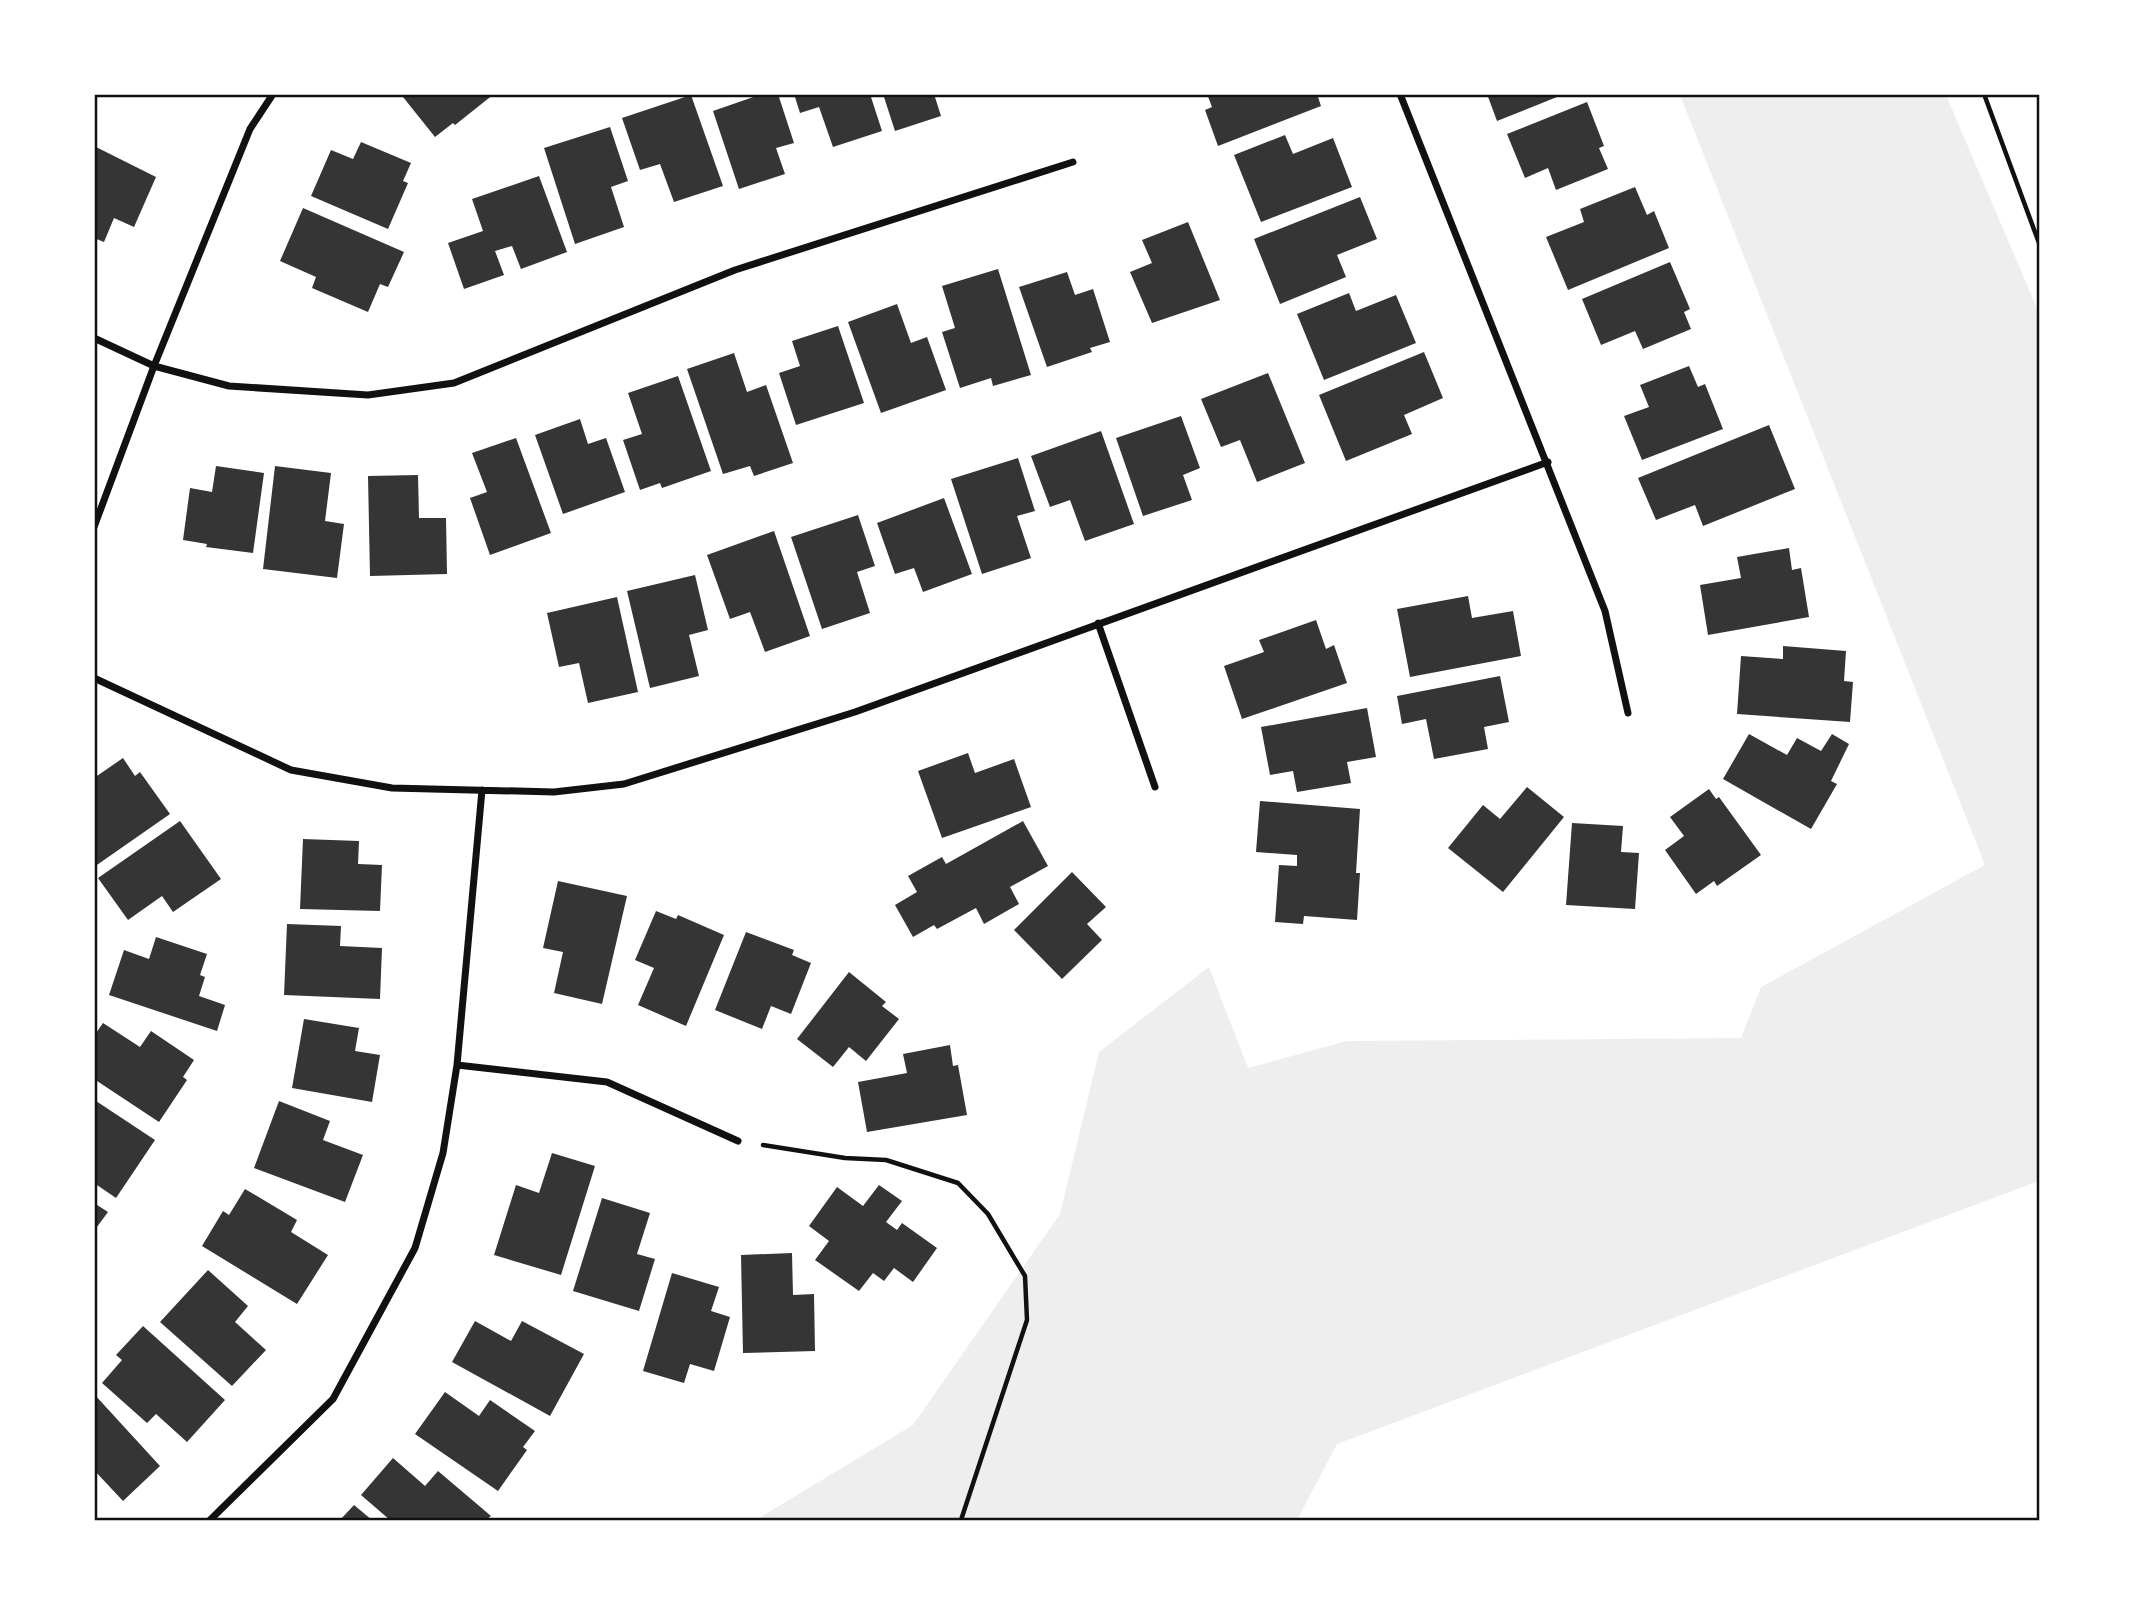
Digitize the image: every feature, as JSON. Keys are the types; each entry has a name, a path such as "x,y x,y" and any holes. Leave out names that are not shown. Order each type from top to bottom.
{"street":[{"path":"94,527 154,366 250,129 273,94"},
{"path":"1400,94 1605,611 1628,713"},
{"path":"94,338 154,366 229,386 368,395 454,383 735,270 1073,162"},
{"path":"94,678 291,770 392,788 554,792 624,783 855,712 1548,462"},
{"path":"1098,623 1155,787"},
{"path":"210,1521 334,1399 415,1248 443,1153 457,1065 482,790"},
{"path":"457,1065 607,1082 738,1141"}],"path":[{"path":"1984,94 2039,243"},
{"path":"738,1141 845,1158 886,1160 958,1183 988,1213 1025,1276 1027,1320 961,1521"}],"shaded area":[{"path":"1680,95 1946,95 2039,313 2039,1181 1337,1444 1297,1520 756,1520 913,1425 1060,1214 1099,1052 1209,967 1248,1068 1347,1041 1741,1038 1761,987 1985,865"}],"building":[{"path":"406,94 494,94 435,137 403,97"},
{"path":"762,94 778,94 794,143 776,148 785,174 739,189 713,111"},
{"path":"794,94 870,94 882,131 833,147 819,107 800,113"},
{"path":"883,94 934,94 941,116 895,131"},
{"path":"1207,94 1317,94 1321,106 1218,146 1205,110 1212,107"},
{"path":"1487,94 1562,94 1562,95 1497,121"},
{"path":"691,95 723,186 674,202 660,164 640,170 622,118"},
{"path":"1587,102 1604,146 1599,148 1608,169 1556,190 1548,168 1525,178 1507,134"},
{"path":"610,127 628,181 611,187 624,227 575,244 544,148"},
{"path":"1285,135 1293,154 1333,138 1352,187 1261,222 1234,155"},
{"path":"361,142 411,163 403,181 408,183 388,229 311,196 331,150 353,159"},
{"path":"94,146 156,177 134,227 114,218 104,242 94,238"},
{"path":"539,176 567,252 521,269 512,246 495,251 504,275 464,289 448,243 483,231 472,199"},
{"path":"1635,187 1647,215 1654,211 1669,248 1568,290 1546,237 1584,222 1580,209"},
{"path":"1360,197 1377,239 1337,255 1346,277 1280,304 1254,239"},
{"path":"303,208 404,252 388,287 380,284 368,312 312,288 316,277 280,261"},
{"path":"1188,222 1220,300 1152,323 1130,272 1152,263 1142,240"},
{"path":"1670,262 1690,309 1684,312 1691,329 1643,349 1635,331 1601,345 1582,299"},
{"path":"998,269 1031,375 993,386 991,378 960,388 942,332 955,328 942,286"},
{"path":"1067,272 1075,295 1093,289 1110,342 1090,348 1092,352 1047,367 1019,287"},
{"path":"1349,293 1356,311 1396,295 1416,343 1324,380 1297,314"},
{"path":"897,304 911,343 927,337 946,390 881,413 848,322"},
{"path":"838,326 864,403 796,425 779,373 800,366 792,341"},
{"path":"1424,352 1443,398 1404,415 1412,434 1346,461 1319,395"},
{"path":"734,353 747,392 766,385 793,463 754,476 750,466 723,474 687,369"},
{"path":"1689,366 1698,387 1705,384 1723,429 1642,460 1624,416 1649,407 1640,385"},
{"path":"1268,373 1305,463 1257,482 1240,440 1221,447 1201,399"},
{"path":"678,376 711,471 662,488 660,483 640,490 623,440 642,434 628,393"},
{"path":"1181,416 1200,468 1183,475 1192,500 1143,516 1116,438"},
{"path":"580,419 588,444 606,438 625,492 563,514 535,435"},
{"path":"1769,425 1795,489 1703,526 1695,505 1656,520 1638,478"},
{"path":"1101,431 1134,524 1085,541 1070,500 1050,507 1031,456"},
{"path":"516,438 551,533 490,555 470,498 487,492 472,453"},
{"path":"1018,458 1035,511 1017,516 1031,558 982,574 951,479"},
{"path":"216,466 264,473 253,553 206,547 207,544 183,540 190,488 212,492"},
{"path":"275,466 331,473 325,521 344,524 337,578 263,569"},
{"path":"418,475 419,518 446,518 447,574 370,576 368,476"},
{"path":"944,498 972,574 923,592 914,568 895,574 877,523"},
{"path":"858,515 875,566 857,572 870,613 822,629 791,537"},
{"path":"774,531 810,636 765,652 750,612 730,619 707,555"},
{"path":"1789,548 1792,570 1801,568 1809,617 1708,635 1700,585 1741,578 1737,557"},
{"path":"695,575 708,630 689,635 699,676 650,688 627,591"},
{"path":"1468,596 1472,618 1513,611 1521,656 1410,677 1397,609"},
{"path":"617,597 638,692 588,703 579,663 559,667 547,613"},
{"path":"1316,620 1326,649 1334,645 1347,683 1242,719 1224,666 1264,652 1259,640"},
{"path":"1783,646 1846,651 1844,681 1853,682 1850,722 1737,714 1741,656 1783,659"},
{"path":"1500,676 1509,722 1484,727 1488,749 1434,759 1426,719 1402,724 1397,696"},
{"path":"1367,708 1376,757 1347,762 1351,783 1297,792 1293,771 1270,775 1261,727"},
{"path":"1749,734 1787,755 1797,738 1821,751 1832,734 1849,744 1831,781 1837,784 1811,829 1723,779"},
{"path":"968,753 975,773 1014,759 1031,807 942,838 918,771"},
{"path":"123,758 135,776 140,772 170,814 94,867 94,778"},
{"path":"1527,787 1564,817 1503,892 1448,848 1483,805 1500,819"},
{"path":"1709,789 1716,799 1719,797 1761,855 1717,886 1714,881 1696,894 1665,850 1684,836 1670,817"},
{"path":"1260,801 1360,809 1356,873 1360,873 1357,920 1304,916 1303,924 1275,922 1279,865 1297,866 1297,855 1256,852"},
{"path":"180,821 221,879 173,912 162,896 128,920 98,878"},
{"path":"1023,821 1048,866 1010,887 1019,904 984,924 976,908 937,929 934,925 913,937 895,905 917,892 908,876 942,857 946,864"},
{"path":"1572,823 1623,826 1621,852 1639,853 1635,909 1566,905"},
{"path":"303,839 359,841 358,864 382,865 380,911 300,909"},
{"path":"1072,872 1106,907 1087,924 1102,940 1062,979 1014,930"},
{"path":"558,881 627,896 602,1004 554,993 563,952 543,948"},
{"path":"656,911 676,919 678,915 724,935 686,1026 638,1005 654,968 635,960"},
{"path":"287,924 341,926 340,946 382,948 380,999 284,995"},
{"path":"746,932 794,950 792,955 811,963 791,1014 771,1006 762,1029 715,1010"},
{"path":"156,937 207,954 200,975 205,977 199,996 225,1005 217,1031 109,995 124,950 149,959"},
{"path":"849,972 886,1002 882,1006 899,1019 866,1061 849,1047 833,1067 797,1039"},
{"path":"304,1019 359,1028 355,1051 380,1055 372,1102 292,1088"},
{"path":"103,1023 140,1047 151,1031 194,1060 183,1077 187,1080 159,1122 94,1079 94,1036"},
{"path":"950,1045 953,1066 958,1065 967,1115 867,1132 858,1082 907,1073 903,1054"},
{"path":"96,1101 155,1140 116,1198 94,1183"},
{"path":"279,1101 330,1121 323,1140 363,1155 345,1202 254,1168"},
{"path":"552,1153 595,1166 561,1275 494,1255 516,1185 539,1193"},
{"path":"879,1185 902,1201 886,1222 897,1230 902,1223 937,1248 913,1282 894,1268 884,1281 873,1273 859,1291 815,1260 829,1241 809,1226 837,1187 863,1206"},
{"path":"245,1189 297,1220 291,1232 328,1255 297,1304 202,1246 223,1211 229,1215"},
{"path":"602,1198 650,1213 637,1254 655,1259 639,1311 573,1291"},
{"path":"94,1203 108,1212 94,1231"},
{"path":"792,1253 793,1295 814,1294 815,1351 743,1353 741,1255"},
{"path":"208,1270 248,1306 235,1322 266,1350 232,1386 160,1322"},
{"path":"672,1273 719,1287 711,1311 730,1317 714,1371 690,1364 684,1383 643,1371"},
{"path":"475,1321 511,1341 522,1321 584,1354 550,1416 452,1362"},
{"path":"143,1326 225,1400 187,1442 156,1414 147,1423 102,1383 122,1360 116,1355"},
{"path":"445,1392 479,1416 490,1400 535,1431 523,1447 527,1450 498,1491 415,1434"},
{"path":"94,1394 160,1466 123,1501 94,1470"},
{"path":"393,1458 425,1486 438,1471 491,1516 486,1520 390,1520 361,1495"},
{"path":"354,1505 372,1520 340,1520"}]}
